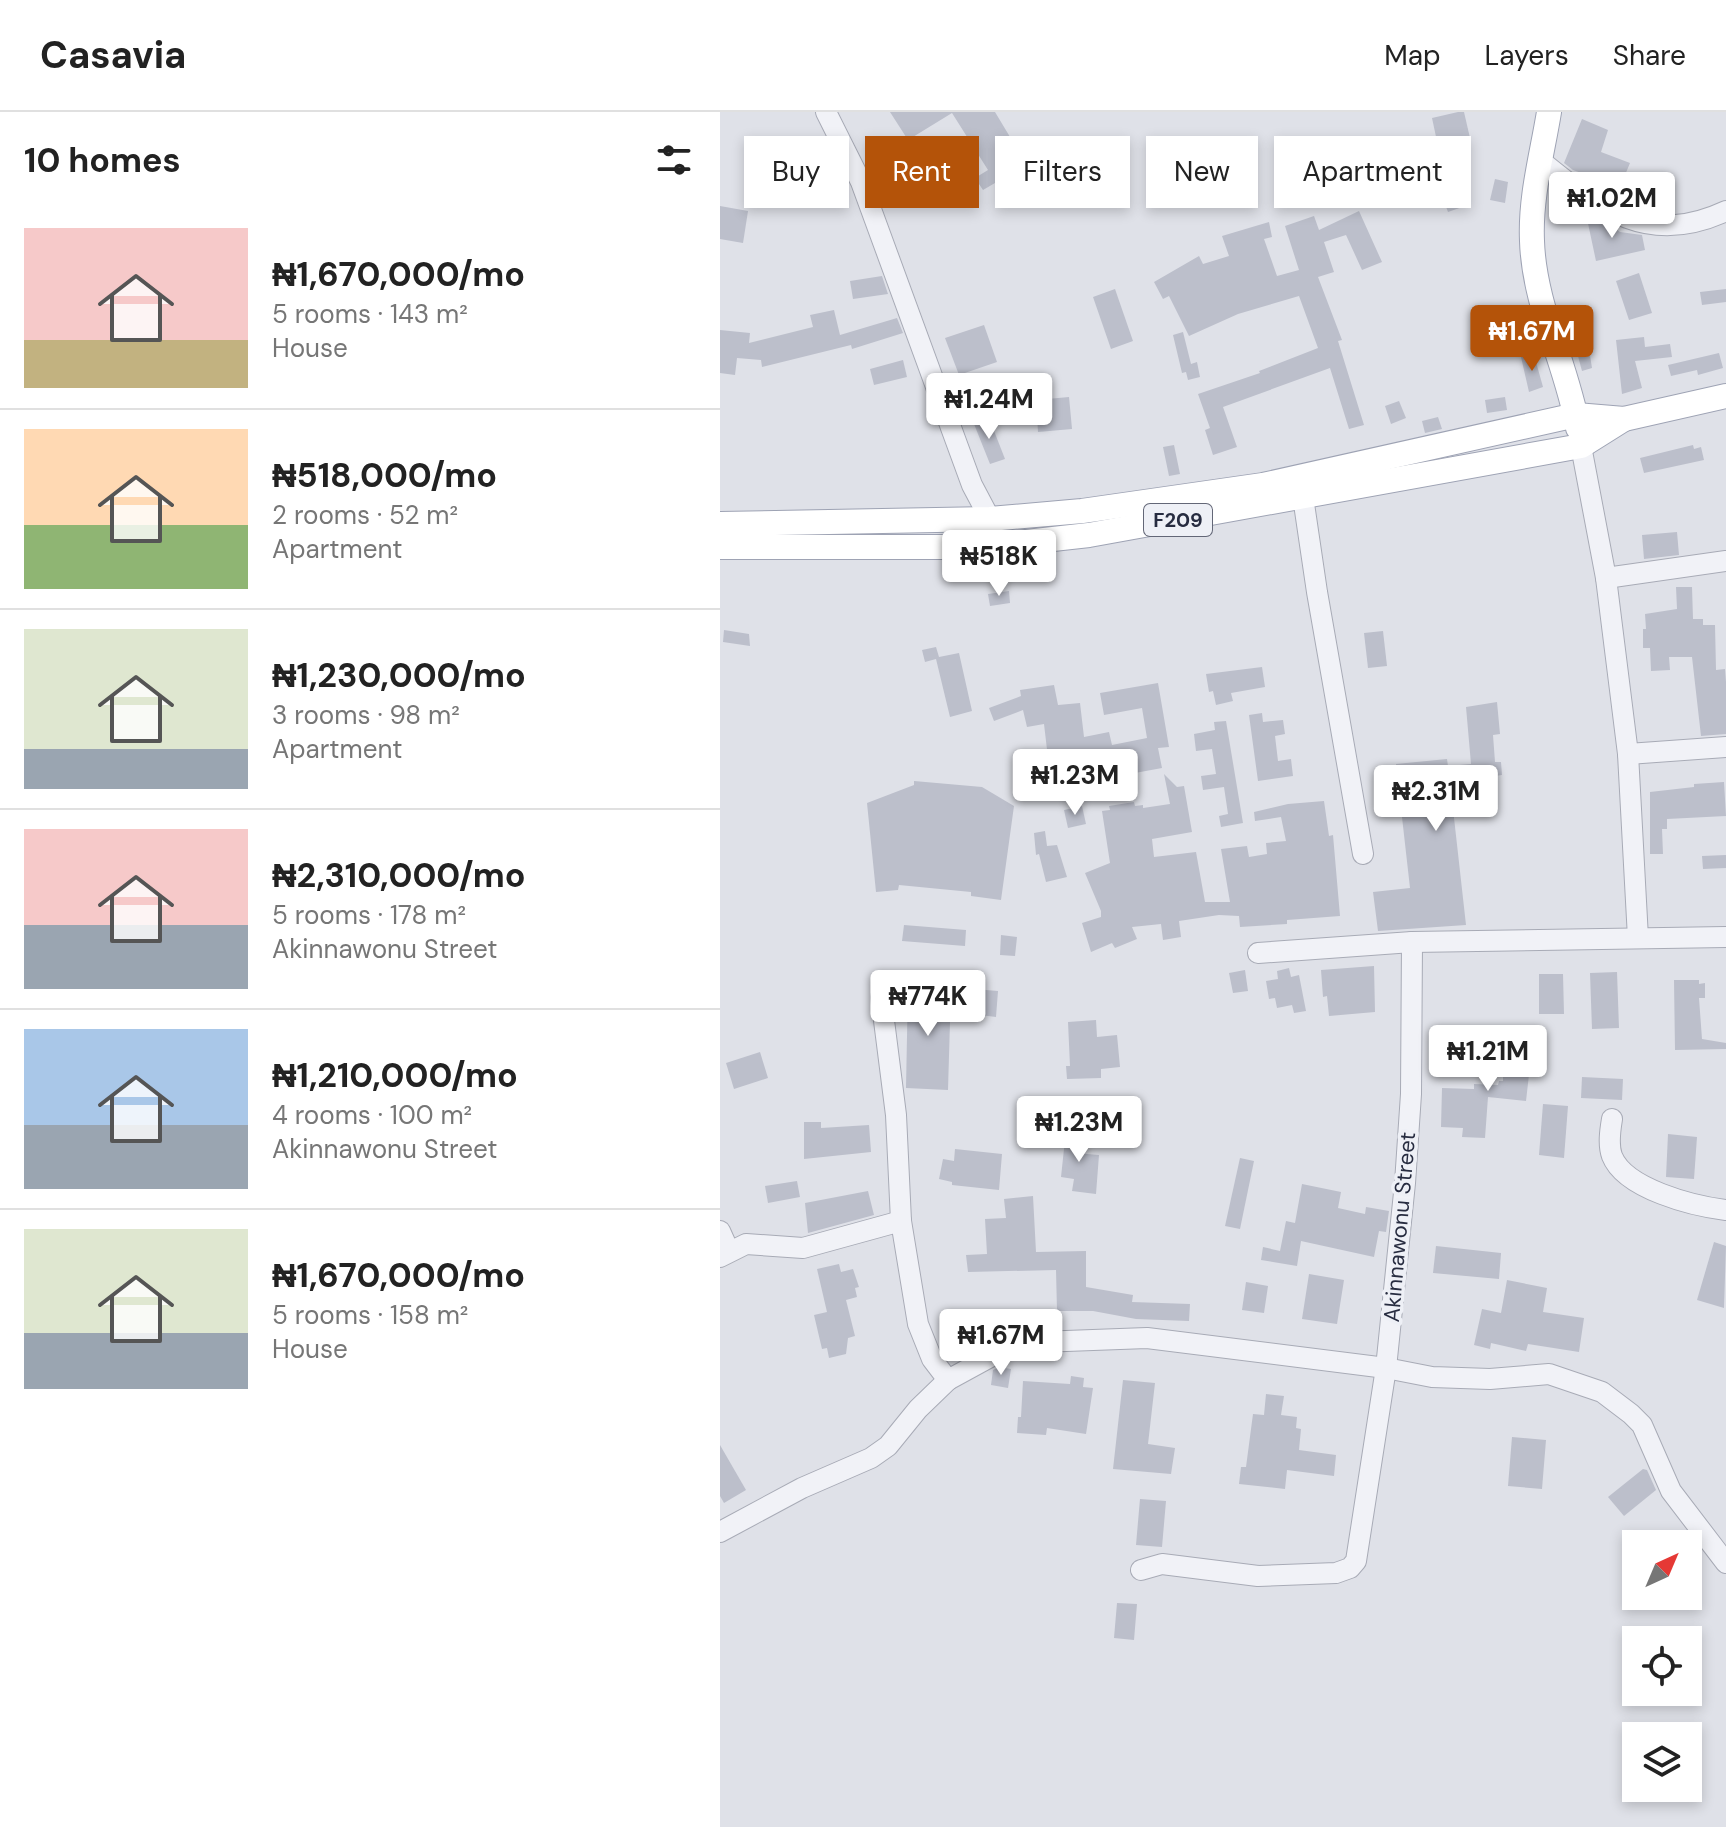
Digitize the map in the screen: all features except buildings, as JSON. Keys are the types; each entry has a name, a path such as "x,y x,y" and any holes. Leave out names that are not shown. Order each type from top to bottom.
{"main road":[{"path":"1549,112 1532,194 1532,243 1539,292 1576,415 1581,446"},
{"name":"F209","path":"720,524 990,519 1082,511 1263,485 1576,415 1624,419 1726,396"},
{"name":"F209","path":"720,547 981,547 1089,535 1581,446 1624,419"}],"street":[{"path":"826,112 861,182 972,485 990,519"},
{"path":"1541,161 1590,198 1621,216 1643,224 1670,228 1707,220 1726,211"},
{"path":"1581,446 1606,578 1628,754 1638,938"},
{"path":"1303,497 1363,854"},
{"path":"1606,578 1726,561"},
{"path":"1628,754 1726,747"},
{"path":"1258,953 1412,942 1726,937"},
{"name":"Akinnawonu Street","path":"1141,1570 1162,1564 1258,1576 1336,1573 1350,1568 1356,1561 1386,1368 1411,1094 1412,942"},
{"path":"881,997 896,1115 901,1221 918,1324 932,1359 948,1380"},
{"path":"1612,1119 1611,1153 1618,1167 1629,1178 1684,1201 1726,1210"},
{"path":"722,1243 803,1248 901,1221"},
{"path":"720,1532 802,1488 871,1458 888,1446 918,1409 948,1380 1003,1350 1039,1342 1147,1338 1447,1377 1490,1379 1549,1374 1602,1392 1642,1425 1671,1491 1726,1563"}]}
